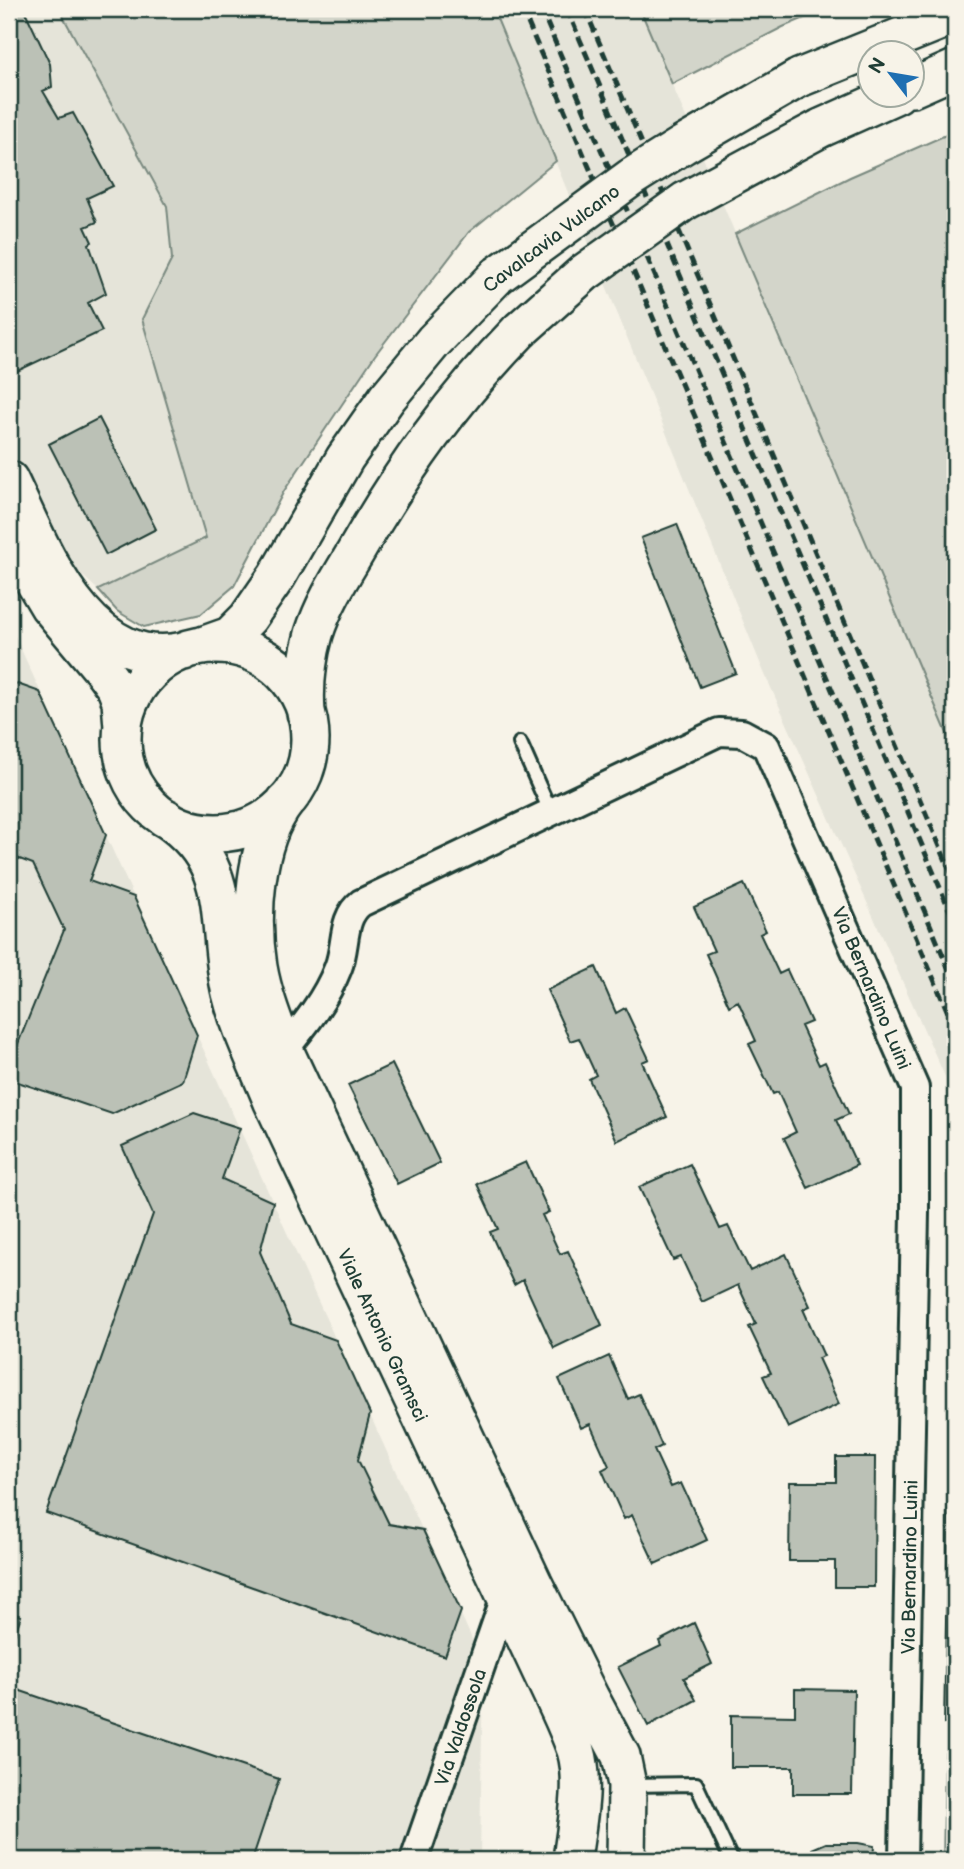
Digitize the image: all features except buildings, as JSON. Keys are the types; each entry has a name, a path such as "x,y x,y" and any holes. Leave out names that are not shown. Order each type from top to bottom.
{"main road":[{"name":"Cavalcavia Vulcano","path":"192,649 230,636 248,618 277,576 345,458 387,398 434,341 498,275 642,170 799,78 955,15"},
{"path":"926,82 955,69"},
{"path":"9,539 49,606 116,688 121,701 123,752 131,780 145,800 166,818 197,831 230,832 262,820 286,800 299,783 306,763 309,742 305,689 310,653 321,615 395,486 429,435 467,386 520,330 584,273 685,201 821,128 866,108"},
{"path":"9,480 55,573 75,604 111,639 132,649 160,654 236,647 267,660 291,683 307,718"},
{"path":"123,727 130,702 143,681 163,662 192,649"},
{"name":"Viale Antonio Gramsci","path":"286,800 273,820 257,883 255,927 262,986 284,1050 533,1583 621,1756 627,1786 625,1855"},
{"name":"Viale Antonio Gramsci","path":"166,818 191,838 207,861 221,905 225,956 232,995 267,1088 506,1594 576,1751 579,1765 579,1806 572,1860"},
{"path":"559,1709 589,1760 593,1772 596,1815 591,1860"}],"street":[{"name":"Via Bernardino Luini","path":"284,1050 307,1023 332,980 342,955 349,915 355,907 719,732 741,733 766,746 915,1088 903,1860"},
{"name":"Via Valdossola","path":"414,1860 506,1594"}],"lane":[{"path":"520,743 551,813"},
{"path":"627,1786 696,1784 730,1857"}],"shaded area":[{"path":"9,9 59,9 167,206 172,259 142,319 206,539 98,590 55,550 9,456"},
{"path":"59,9 493,9 556,161 469,232 375,355 284,491 234,586 201,614 144,627 117,611 98,590 206,538 142,319 172,259 167,206"},
{"path":"493,9 640,9 955,752 955,1099 763,670"},
{"path":"640,9 826,9 783,27 672,84"},
{"path":"955,131 955,752 735,234 850,177"},
{"path":"10,625 483,1663 480,1860 9,1860"},
{"path":"955,1750 955,1860 943,1860 945,1753"}],"railway":[{"path":"522,9 955,1029"},
{"path":"541,9 955,984"},
{"path":"567,9 955,923"},
{"path":"585,9 955,882"}]}
